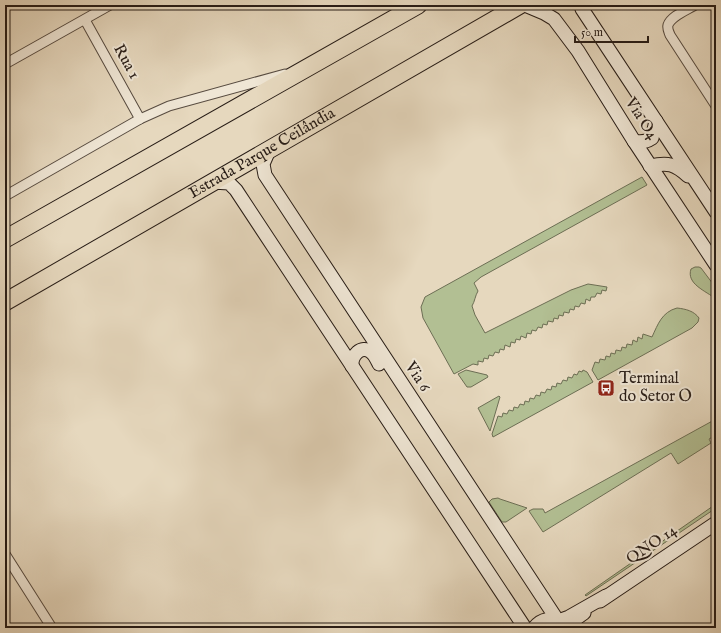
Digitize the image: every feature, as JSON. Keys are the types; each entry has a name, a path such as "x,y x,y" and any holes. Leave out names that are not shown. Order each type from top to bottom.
{"highway":[{"path":"5,239 418,5"},
{"name":"Estrada Parque Ceilândia","path":"5,302 520,5"}],"main road":[{"name":"Via O4","path":"525,5 554,19 578,51 650,166 716,265"},
{"name":"Via O4","path":"581,5 582,9 716,212"},
{"path":"634,141 647,141 652,138 656,121"},
{"name":"Via 6","path":"270,148 263,164 265,175 436,437 562,624"},
{"path":"650,166 671,164 681,170 697,184"},
{"path":"212,182 229,183 236,190 525,628"},
{"path":"352,366 352,359 356,353 366,350 372,353 412,414 436,437"},
{"name":"QNO 14","path":"571,628 577,618 606,596 716,523"},
{"name":"QNO 14","path":"534,628 546,619 562,624 569,617 606,596"}],"street":[{"path":"5,64 110,5"},
{"path":"695,5 673,19 668,24 668,29 670,35 716,106"},
{"name":"Rua 1","path":"85,20 140,119"},
{"path":"5,196 140,119 169,106 306,68"},
{"path":"5,554 52,628"}],"green space":[{"path":"642,177 647,185 481,277 474,283 478,291 472,306 475,315 485,333 571,290 588,284 607,287 606,291 602,290 601,294 597,293 595,297 591,297 590,301 586,299 585,304 581,303 579,307 575,306 574,310 570,309 569,313 564,312 563,316 559,315 558,319 554,318 553,322 548,321 547,325 543,324 542,328 538,327 536,331 532,330 531,334 527,333 526,338 521,336 520,340 516,339 515,343 511,342 510,347 505,345 504,350 500,349 499,353 495,352 493,356 489,355 488,359 484,358 483,362 478,361 478,365 473,364 454,374 423,318 421,307 425,297"},
{"path":"695,267 701,268 716,288 716,299 698,287 691,279 691,269"},
{"path":"677,308 687,310 695,314 699,318 698,322 692,328 598,380 592,370 595,362 599,363 600,359 605,360 606,356 610,357 611,353 615,354 616,350 621,351 622,347 626,348 627,344 632,345 633,340 637,342 638,337 642,339 643,334 652,337 664,316 668,312"},
{"path":"466,370 487,375 488,377 471,387 467,387 458,374"},
{"path":"583,370 587,372 593,382 493,437 492,434 498,416 502,417 503,413 507,414 509,410 513,411 514,407 518,408 520,404 524,405 525,401 529,402 530,398 534,399 536,395 540,396 541,392 545,393 547,389 551,390 552,386 556,387 557,383 561,384 563,380 567,381 568,377 572,378 574,374 577,375 579,371 582,372"},
{"path":"499,396 500,397 490,431 478,408"},
{"path":"716,419 716,435 709,439 711,443 678,464 671,453 543,532 529,511 533,509 543,509 545,513"},
{"path":"498,498 527,508 506,522 502,522 489,502 492,499"},
{"path":"716,504 716,508 586,596 585,595"}],"place":[{"name":"Terminal do Setor O","path":"606,388"}]}
